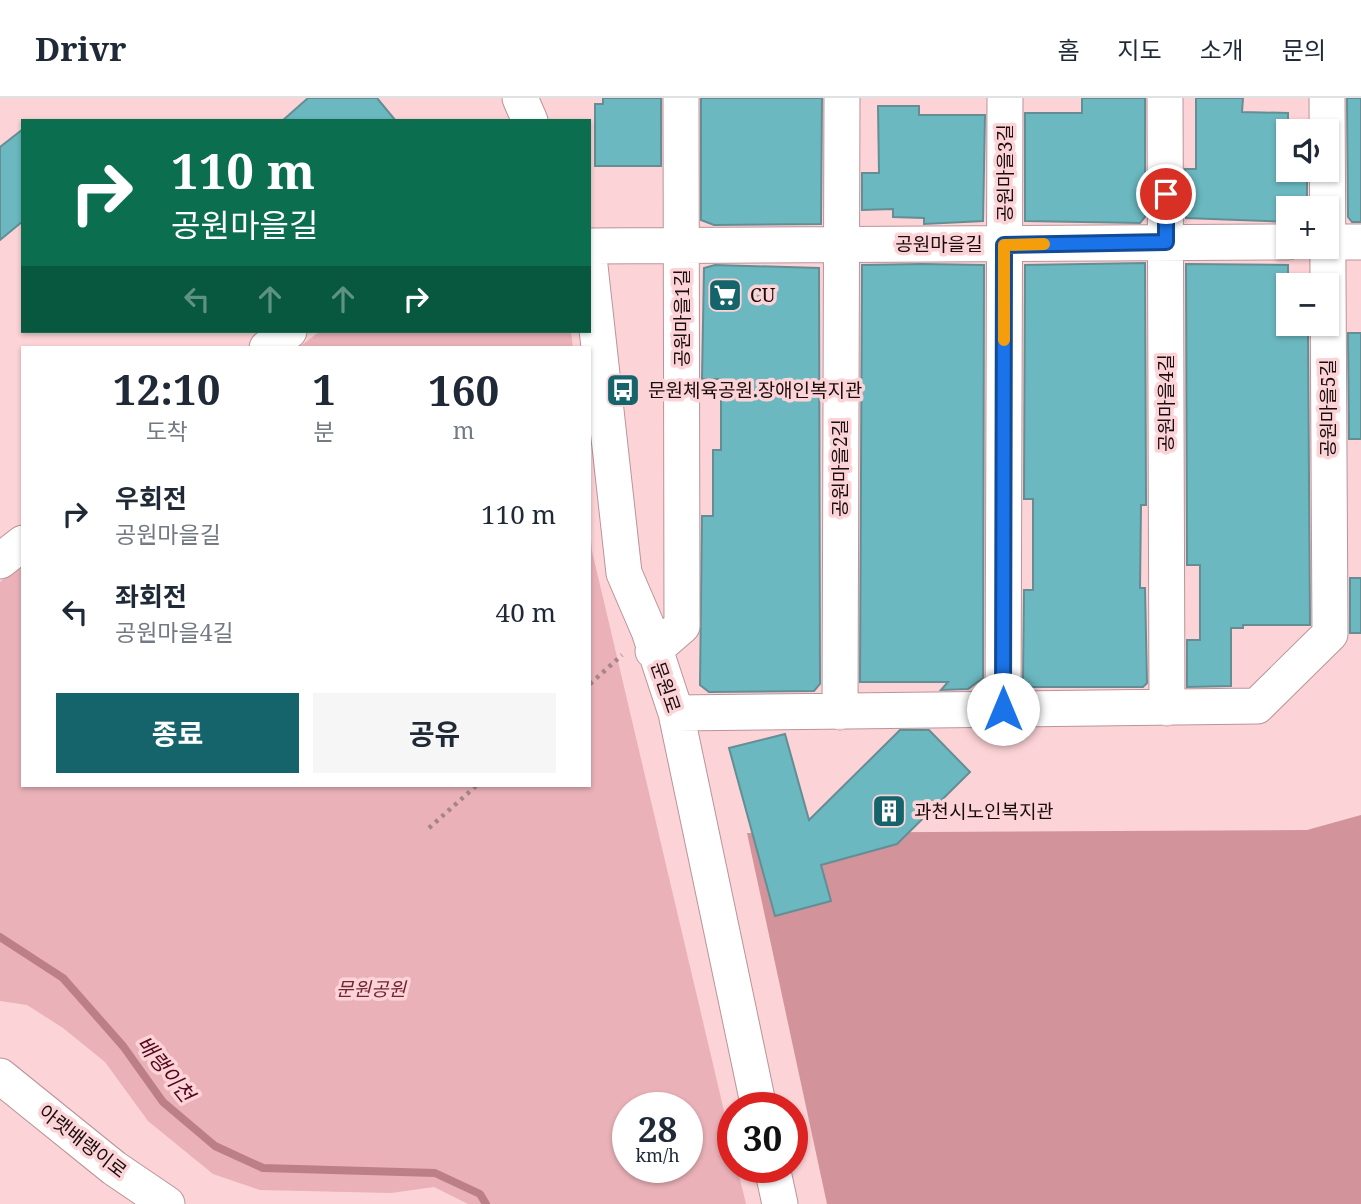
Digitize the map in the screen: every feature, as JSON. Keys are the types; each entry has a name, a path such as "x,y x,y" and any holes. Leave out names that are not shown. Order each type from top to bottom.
{"street":[{"name":"공원마을1길","path":"651,641 682,626 681,98"},
{"name":"공원마을2길","path":"840,712 842,98"},
{"name":"공원마을3길","path":"1003,709 1005,98"},
{"name":"공원마을4길","path":"1166,98 1167,708"},
{"name":"공원마을5길","path":"1327,98 1327,196"},
{"name":"공원마을길","path":"591,246 1276,242"},
{"path":"1339,242 1361,242"},
{"name":"공원마을5길","path":"1167,708 1257,706 1330,634 1327,259"},
{"name":"문원로","path":"591,275 624,573 676,713 755,1092"},
{"path":"270,346 286,333"},
{"path":"0,561 21,545"},
{"path":"676,713 1167,708"},
{"name":"아랫배랭이로","path":"0,1076 114,1168 167,1204"},
{"path":"775,1183 780,1204"}],"path":[{"path":"591,683 651,641"},
{"path":"429,828 475,787"}],"green space":[{"path":"317,333 571,333 573,346 301,346"},
{"name":"문원공원","path":"591,540 720,1092 717,1092 717,1183 741,1183 746,1204 468,1204 434,1187 391,1193 260,1190 213,1174 148,1121 105,1062 63,1028 27,1005 0,1001 0,582 21,566 21,787 591,787"}],"shaded area":[{"path":"1361,815 1361,1204 827,1204 808,1116 808,1092 803,1092 747,833 1307,830"}],"building":[{"path":"308,98 377,98 394,119 284,119"},
{"path":"603,98 661,98 661,166 595,166 595,104 603,104"},
{"path":"701,98 822,98 821,224 714,225 701,220"},
{"path":"1082,98 1145,98 1145,217 1140,223 1025,221 1025,113 1082,113"},
{"path":"1196,98 1243,98 1242,112 1288,113 1288,119 1276,119 1276,182 1307,182 1307,196 1276,196 1276,222 1186,218 1185,169 1196,169"},
{"path":"1347,98 1361,98 1361,222 1352,222 1348,217"},
{"path":"878,106 919,106 919,115 985,115 983,221 924,224 924,218 893,217 893,209 862,210 862,173 879,173"},
{"path":"21,131 21,223 0,240 0,147"},
{"path":"1145,263 1146,505 1141,505 1140,588 1145,588 1147,683 1143,687 1030,687 1023,681 1024,590 1033,590 1033,499 1024,499 1025,265"},
{"path":"1186,264 1288,265 1288,273 1276,273 1276,336 1308,336 1310,625 1243,625 1243,628 1231,628 1231,686 1187,687 1187,640 1200,640 1200,565 1187,565"},
{"path":"715,265 819,268 820,684 814,691 709,692 700,685 702,516 713,516 713,450 721,450 721,379 702,379 704,268"},
{"path":"862,265 984,265 983,678 968,689 941,690 948,682 860,682"},
{"path":"1348,333 1361,333 1361,439 1349,439"},
{"path":"1350,578 1361,578 1361,633 1350,633"},
{"name":"과천시노인복지관","path":"900,730 929,730 970,772 897,844 821,865 831,901 775,916 729,748 785,734 809,820"}],"waterway":[{"name":"배랭이천","path":"0,937 63,978 123,1046 163,1102 215,1146 263,1168 435,1173 480,1194 486,1204"}],"slow traffic":[{"path":"1004,340 1004,245 1044,244"}],"place":[{"name":"CU","path":"725,295"},
{"name":"문원체육공원.장애인복지관","path":"623,390"},
{"name":"과천시노인복지관","path":"889,811"}],"route":[{"path":"1003,709 1004,245 1166,242 1166,194"}]}
